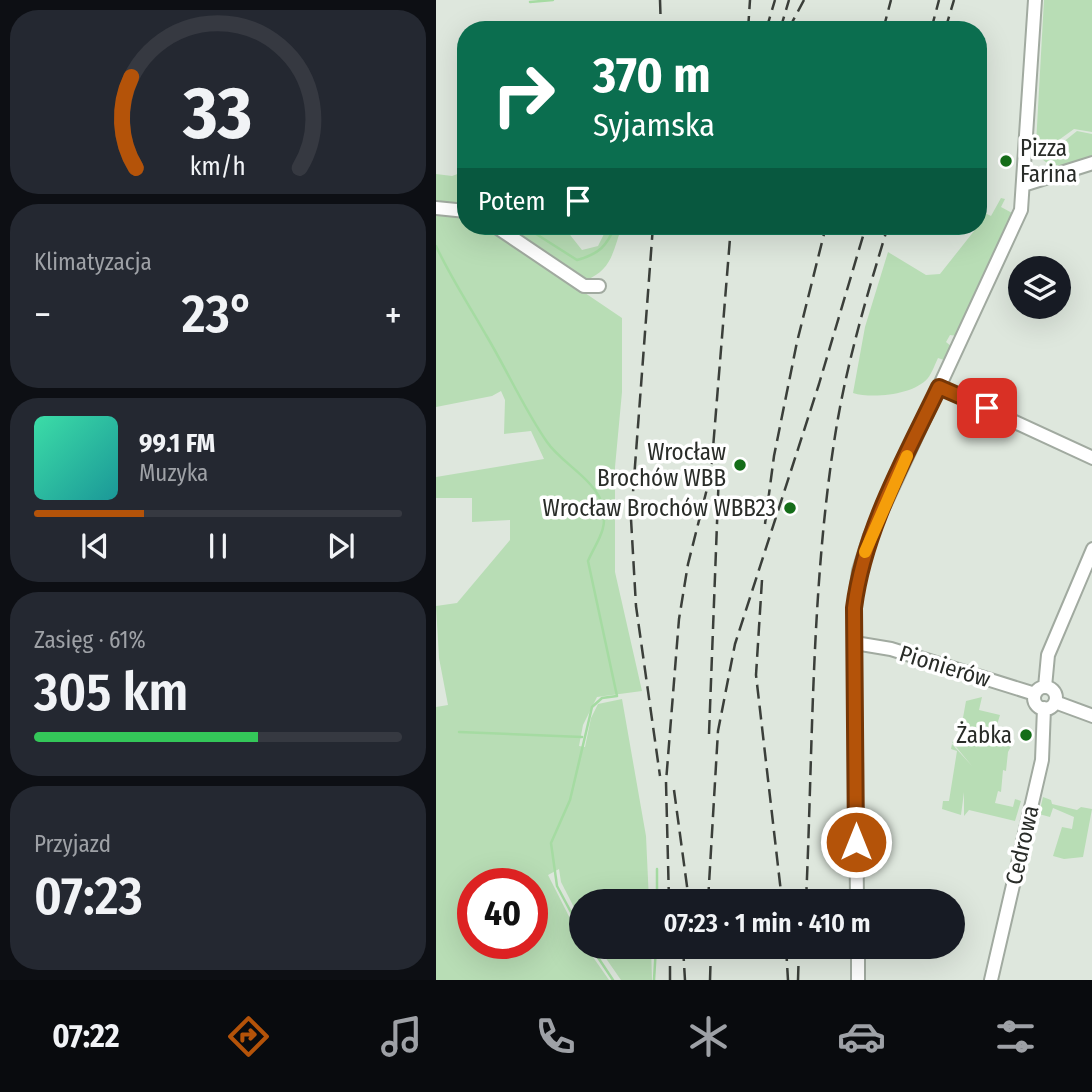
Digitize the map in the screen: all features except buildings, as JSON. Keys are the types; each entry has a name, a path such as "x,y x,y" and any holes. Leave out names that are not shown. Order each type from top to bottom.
{"street":[{"path":"857,889 854,608 859,571 870,536 1021,210 1035,0"},
{"path":"1023,185 1092,163"},
{"path":"436,208 457,210"},
{"path":"508,235 584,286 599,286"},
{"path":"939,387 1092,458"},
{"path":"1092,549 1048,655 1037,705 1049,705 1092,716"},
{"name":"Pionierów","path":"855,643 891,649 1040,691"},
{"path":"1040,691 1054,693 1049,705"},
{"name":"Cedrowa","path":"991,980 1042,760 1049,705"},
{"path":"858,959 858,980"}],"green space":[{"path":"1044,0 1093,0 1092,132 1074,129 1049,147 1036,144"},
{"path":"1077,131 1092,134 1092,157 1060,167 1048,164 1042,159"},
{"path":"436,174 457,174 457,207 436,205"},
{"path":"1001,198 1005,199 1001,207 1014,214 957,336 950,335 946,342 951,346 944,360 938,358 922,384 903,392 881,395 853,393 865,327 888,252 926,275 940,274 971,235 987,235 987,214 991,216"},
{"path":"436,213 457,214 457,235 499,235 622,318 622,392 615,467 615,572 642,691 597,697 583,725 579,746 585,747 591,718 598,704 622,699 646,836 648,889 569,889 569,898 561,882 559,869 548,875 569,916 569,959 594,959 609,980 436,980 436,707 448,705 439,658 436,606 457,603 510,540 510,520 472,522 472,498 436,498 436,477 544,459 531,431 504,434 505,400 501,391 492,396 436,407"},
{"path":"518,235 570,235 582,250 598,246 604,235 619,235 606,265 595,276 586,280"},
{"path":"982,697 979,710 1000,715 993,738 1013,743 1008,752 1006,771 1003,770 1001,792 998,791 995,803 1013,807 1015,799 1021,801 1015,821 969,810 964,816 964,792 961,815 942,809 943,801 949,801 957,751 951,749 952,744 972,766 952,742 959,740 966,701"},
{"path":"1043,797 1051,800 1052,804 1077,810 1081,807 1092,809 1083,857 1064,859 1053,856 1062,827 1072,829 1074,817 1053,808 1050,817 1039,814"},
{"path":"606,959 651,959 652,980 621,980"}],"waterway":[{"path":"530,2 553,0"},
{"path":"538,235 577,260 601,248 611,235"},
{"path":"436,246 547,442 587,480 603,507 603,530 588,561 617,696 602,698 592,707 570,800 551,843 557,886 569,908"},
{"path":"459,732 582,737"},
{"path":"657,869 657,889"},
{"path":"599,959 613,980"},
{"path":"654,980 655,959"}],"railway":[{"path":"660,0 661,21"},
{"path":"749,21 750,0"},
{"path":"769,21 775,0"},
{"path":"783,21 789,0"},
{"path":"793,21 804,0"},
{"path":"885,21 891,0"},
{"path":"933,21 939,0"},
{"path":"948,21 954,0"},
{"path":"652,235 631,519 636,606 660,776"},
{"path":"669,889 666,782 679,619 688,564 711,473 730,235"},
{"path":"765,524 774,456 797,342 824,235"},
{"path":"709,889 718,731 735,644 819,384 863,235"},
{"path":"806,889 817,610 827,494 845,383 885,235"},
{"path":"709,734 719,471"},
{"path":"762,580 756,675 781,889"},
{"path":"674,790 687,889"},
{"path":"670,959 670,980"},
{"path":"684,959 685,980"},
{"path":"710,980 711,959"},
{"path":"787,959 788,980"},
{"path":"798,980 799,959"}],"slow traffic":[{"path":"865,552 907,456"}],"place":[{"name":"Pizza Farina","path":"1006,161"},
{"name":"Wrocław Brochów WBB","path":"740,465"},
{"name":"Wrocław Brochów WBB23","path":"790,508"},
{"name":"Żabka","path":"1026,735"}],"route":[{"path":"856,842 854,608 859,571 870,536 939,387 987,408"}]}
